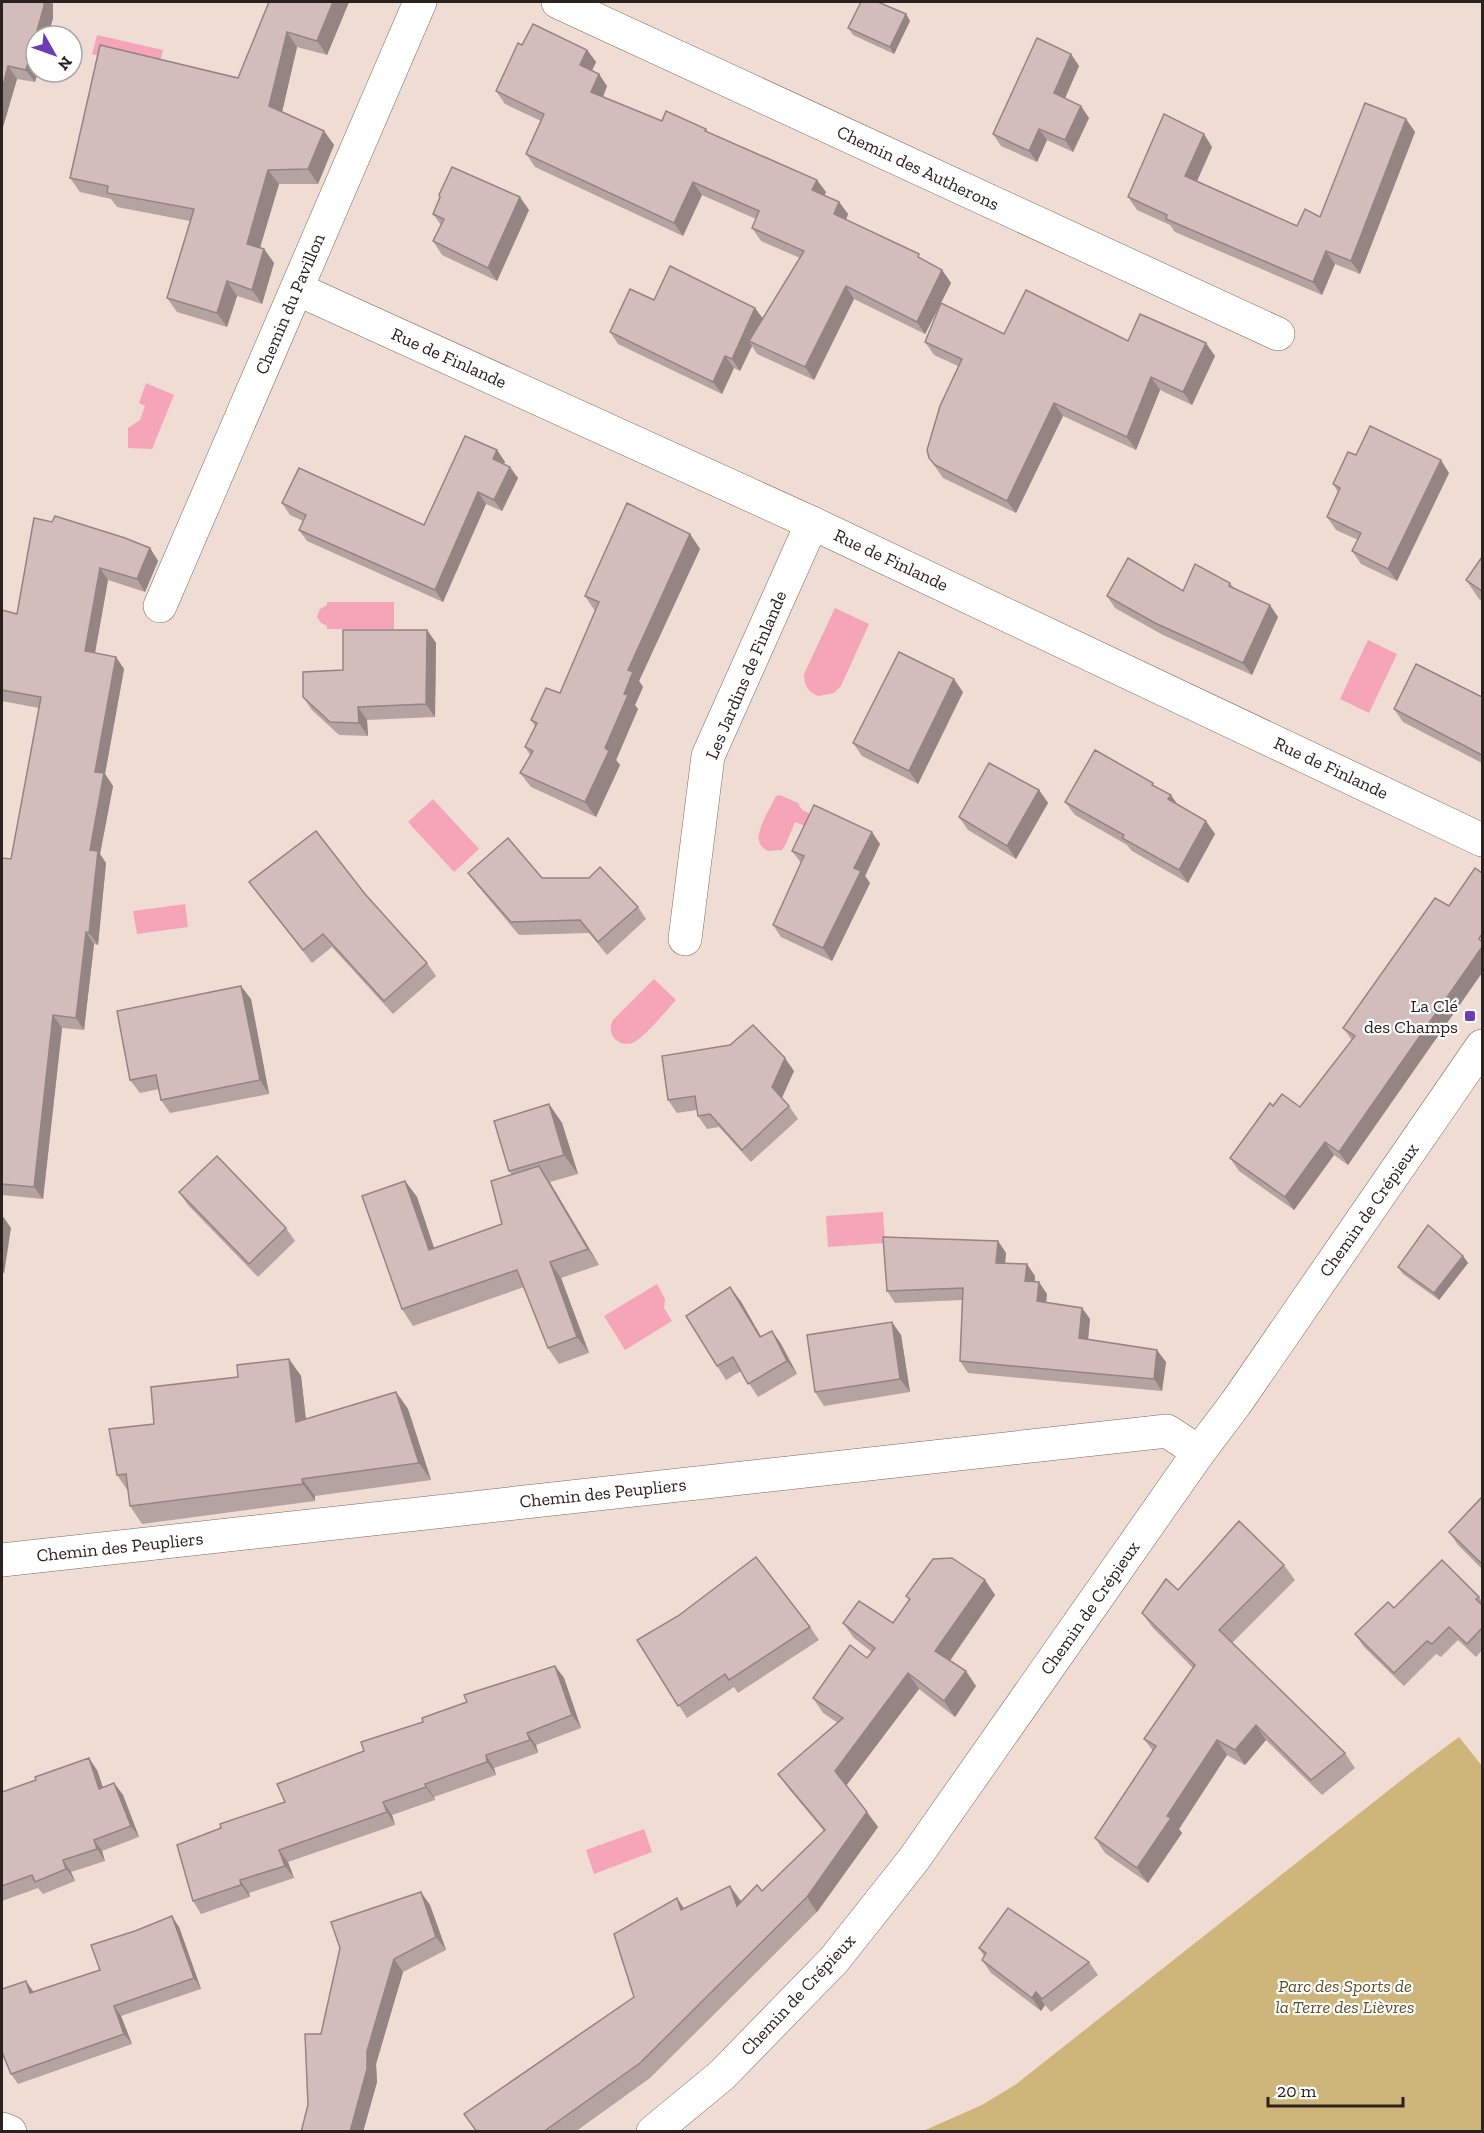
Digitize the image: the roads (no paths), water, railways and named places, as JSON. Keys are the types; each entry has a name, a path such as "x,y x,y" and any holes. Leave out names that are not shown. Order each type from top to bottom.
{"street":[{"name":"Chemin du Pavillon","path":"160,606 420,2"},
{"name":"Chemin des Autherons","path":"558,2 1278,334"},
{"name":"Rue de Finlande","path":"297,289 812,523 1482,840"},
{"name":"Les Jardins de Finlande","path":"685,939 708,756 812,523"},
{"name":"Chemin de Crépieux","path":"653,2132 722,2075 834,1960 914,1859 1199,1452 1236,1403 1482,1046"},
{"name":"Chemin des Peupliers","path":"2,1560 1167,1431 1199,1452"},
{"path":"2,2129 10,2132"}],"place":[{"name":"La Clé des Champs","path":"1470,1016"}],"park label":[{"name":"Parc des Sports de la Terre des Lièvres","path":"1345,1996"}]}
